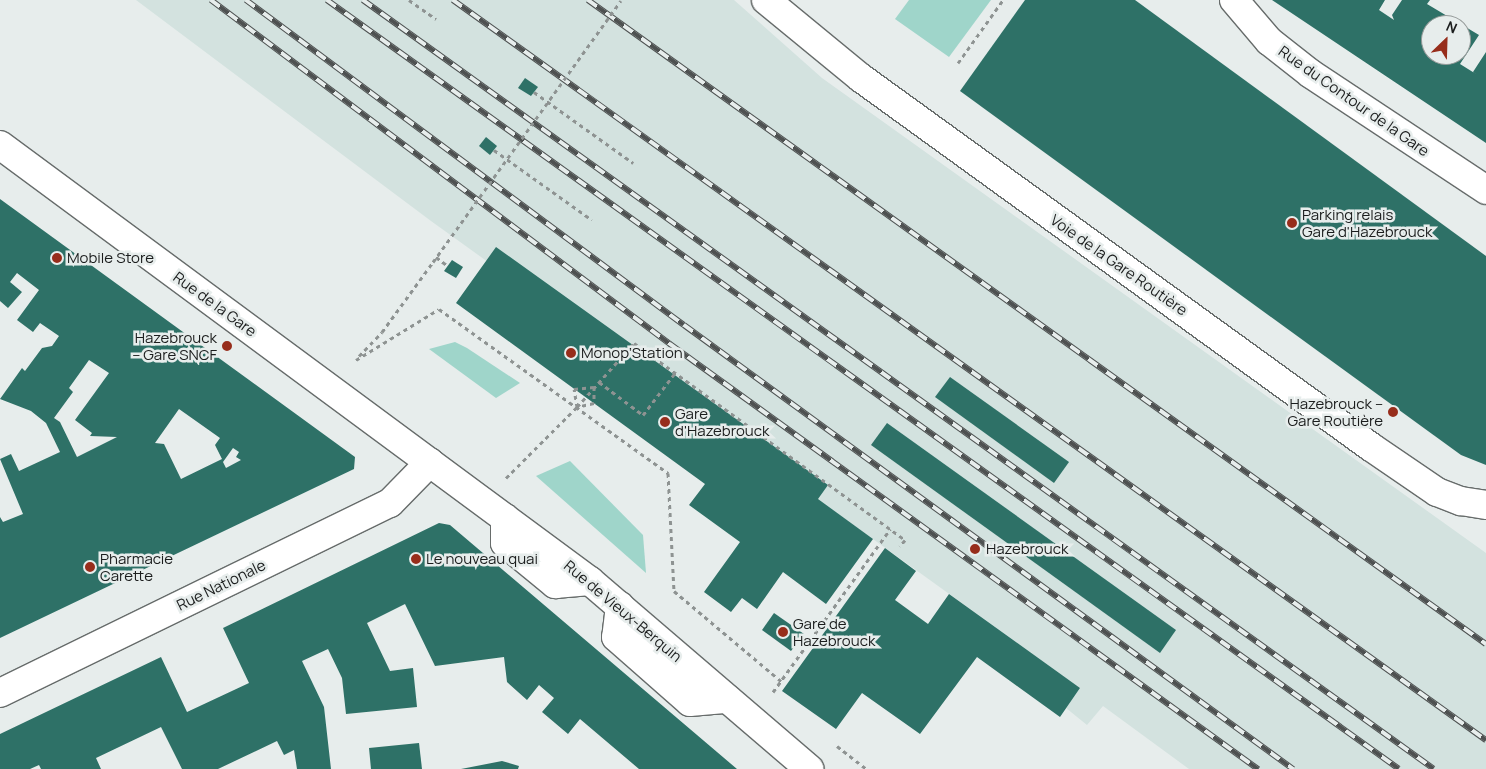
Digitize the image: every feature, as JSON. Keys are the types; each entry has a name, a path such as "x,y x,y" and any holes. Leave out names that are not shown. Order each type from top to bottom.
{"street":[{"name":"Voie de la Gare Routière","path":"766,0 861,78 1386,457 1437,492 1461,501 1486,505"},
{"name":"Rue du Contour de la Gare","path":"1234,0 1269,41 1311,74 1486,190"},
{"name":"Rue de la Gare","path":"0,146 430,462"},
{"name":"Rue de Vieux-Berquin","path":"430,462 590,581 809,769"},
{"name":"Rue Nationale","path":"0,693 390,503 430,462"}],"path":[{"path":"409,0 436,19"},
{"path":"329,387 382,332 621,0"},
{"path":"958,63 1003,0"},
{"path":"534,92 634,163"},
{"path":"494,150 592,220"},
{"path":"436,257 448,266"},
{"path":"356,360 439,309 668,473 674,591 781,681"},
{"path":"504,480 578,407 634,343 890,529 904,540 900,546"},
{"path":"599,382 643,415 675,373"},
{"path":"578,407 594,403 594,387"},
{"path":"578,407 574,389 594,387"},
{"path":"751,721 890,529"}],"shaded area":[{"path":"136,0 734,0 822,78 1486,553 1486,769 1189,769 1103,706 1087,725 1066,708 1080,688 431,221"}],"green space":[{"path":"909,0 991,0 949,57 895,19"},
{"path":"455,342 520,383 496,398 429,349"},
{"path":"570,461 643,535 646,573 536,476"}],"building":[{"name":"Parking relais Gare d'Hazebrouck","path":"1025,0 1135,0 1486,256 1486,465 1461,455 960,91"},
{"path":"1272,0 1385,0 1379,10 1394,20 1392,15 1402,0 1430,0 1427,4 1445,15 1421,15 1421,65 1462,65 1476,74 1473,72 1486,52 1486,143"},
{"path":"1471,30 1479,35 1471,47"},
{"path":"525,78 538,87 531,96 518,88"},
{"path":"486,137 497,146 490,155 479,146"},
{"path":"0,199 355,457 354,469 0,638 0,517 3,522 23,514 0,459 11,454 19,471 60,452 46,423 31,411 0,399 22,368 25,371 42,348 52,346 59,336 40,323 33,332 17,320 39,290 17,273 10,282 22,292 8,308 0,301","holes":["89,360 109,373 75,420 92,433 90,436 117,437 77,457 60,422 54,418 73,392 69,388","179,409 220,438 215,445 222,459 181,479 164,444 155,443","233,448 239,452 236,457 241,460 226,468 223,462"]},
{"name":"Gare d'Hazebrouck","path":"496,247 828,485 818,499 873,539 826,604 783,572 757,609 742,598 731,612 704,592 740,542 689,505 705,484 456,303"},
{"path":"452,260 463,267 456,278 444,271"},
{"path":"950,377 1069,462 1054,483 935,397"},
{"path":"887,423 1176,630 1160,653 871,445"},
{"path":"439,523 450,525 737,769 639,769 580,719 568,734 542,712 554,698 539,685 527,700 507,682 504,657 435,666 405,604 367,623 390,671 413,668 417,707 346,714 342,678 328,649 302,661 324,707 331,769 297,769 294,750 284,755 277,741 218,769 182,769 161,727 96,758 101,769 41,769 39,765 30,769 0,769 0,734 161,657 187,712 249,683 223,628"},
{"path":"885,548 916,571 895,600 928,624 949,594 1080,688 1060,717 977,657 920,734 862,693 836,729 782,691"},
{"name":"Gare de Hazebrouck","path":"774,613 804,634 791,651 762,630"},
{"path":"419,743 422,769 371,769 369,748"},
{"path":"502,761 519,766 518,769 461,769"}],"railway":[{"path":"211,0 670,344 1258,769"},
{"path":"246,0 684,325 1293,769"},
{"path":"327,0 1399,769"},
{"path":"363,0 1434,769"},
{"path":"453,0 1486,740"},
{"path":"588,0 1486,644"}],"place":[{"name":"Parking relais Gare d'Hazebrouck","path":"1292,223"},
{"name":"Mobile Store","path":"57,258"},
{"name":"Hazebrouck – Gare SNCF","path":"227,346"},
{"name":"Monop’Station","path":"571,353"},
{"name":"Hazebrouck – Gare Routière","path":"1393,412"},
{"name":"Gare d'Hazebrouck","path":"665,422"},
{"name":"Hazebrouck","path":"975,549"},
{"name":"Le nouveau quai","path":"416,559"},
{"name":"Pharmacie Carette","path":"90,567"},
{"name":"Gare de Hazebrouck","path":"783,632"}]}
